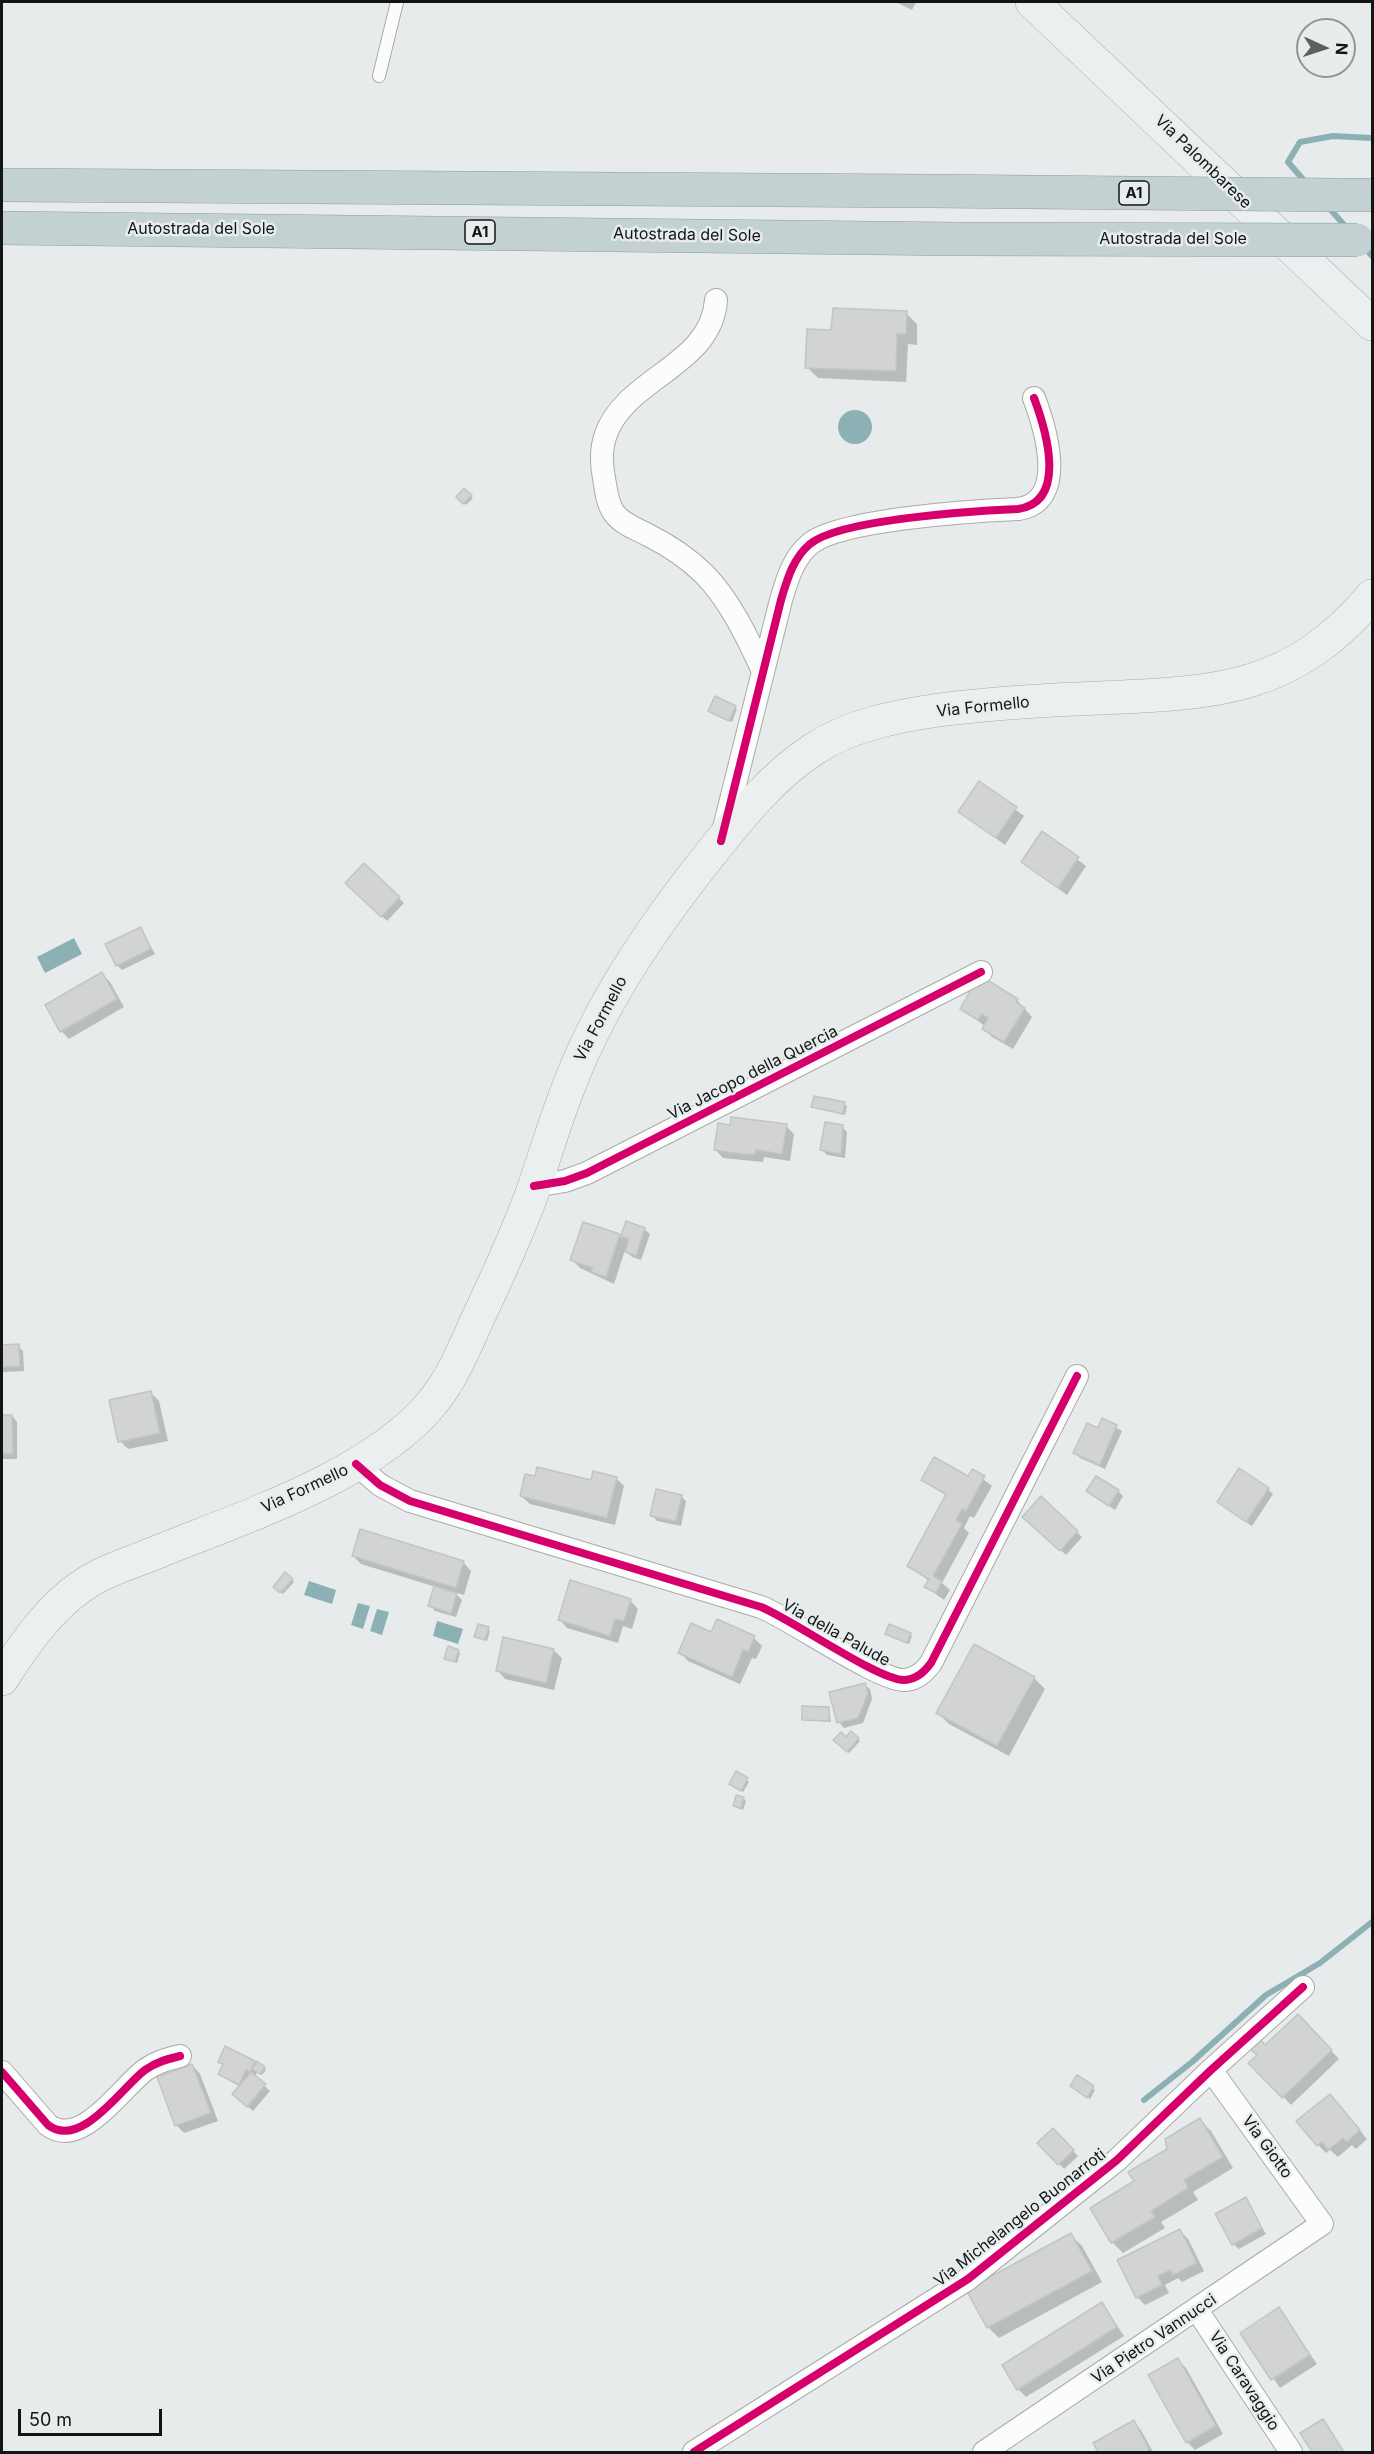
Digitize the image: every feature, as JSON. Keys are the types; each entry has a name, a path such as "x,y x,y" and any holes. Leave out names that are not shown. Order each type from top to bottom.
{"highway":[{"name":"A1","path":"2,184 1372,195"},
{"name":"Autostrada del Sole","path":"2,228 959,239 1365,240"}],"main road":[{"name":"Via Palombarese","path":"1032,2 1372,324"},
{"name":"Via Formello","path":"2,1679 49,1617 86,1582 269,1506 356,1464 411,1425 431,1405 447,1382 494,1283 534,1186 570,1081 609,1000 670,906 761,793 792,765 819,746 846,733 890,720 944,710 1064,699 1192,693 1244,683 1284,668 1319,648 1345,628 1372,596"}],"street":[{"path":"716,300 709,327 694,346 615,417 603,444 601,464 608,499 614,513 625,523 686,558 704,574 729,609 763,671"},
{"path":"721,841 787,580 800,554 818,538 848,527 1024,508 1041,499 1047,485 1048,459 1034,398"},
{"name":"Via Jacopo della Quercia","path":"534,1186 565,1181 587,1173 981,972"},
{"name":"Via della Palude","path":"356,1464 380,1485 410,1501 761,1607 792,1621 885,1676 905,1680 918,1676 931,1663 1077,1376"},
{"name":"Via Michelangelo Buonarroti","path":"694,2452 968,2279 1117,2160 1211,2070 1304,1987"},
{"path":"2,2072 48,2125 66,2132 88,2121 147,2068 180,2056"},
{"name":"Via Giotto","path":"1211,2070 1322,2224"},
{"name":"Via Pietro Vannucci","path":"984,2452 1322,2224"},
{"name":"Via Caravaggio","path":"1197,2310 1291,2452"}],"lane":[{"path":"379,76 397,2"}],"water":[{"path":"855,410 867,415 872,427 867,439 855,444 843,439 838,427 843,415"},
{"path":"74,938 82,954 45,973 37,957"},
{"path":"309,1581 336,1590 332,1604 304,1595"},
{"path":"358,1603 370,1606 363,1629 351,1625"},
{"path":"377,1609 389,1612 382,1635 370,1631"},
{"path":"437,1621 463,1629 458,1644 433,1636"}],"building":[{"path":"833,308 907,311 906,334 897,334 896,371 805,368 807,329 831,330"},
{"path":"464,488 472,495 463,504 456,497"},
{"path":"715,696 736,706 729,721 708,711"},
{"path":"979,781 1017,807 996,838 958,812"},
{"path":"1042,831 1079,857 1058,888 1021,862"},
{"path":"364,863 400,897 381,917 345,883"},
{"path":"141,927 151,949 116,966 105,944"},
{"path":"102,972 117,999 60,1032 45,1005"},
{"path":"979,975 1018,999 1016,1002 1025,1008 1004,1042 982,1029 988,1018 982,1014 978,1020 960,1009"},
{"path":"814,1096 845,1102 843,1114 811,1107"},
{"path":"731,1117 787,1124 782,1154 756,1150 755,1155 714,1150 718,1123 730,1125"},
{"path":"825,1122 843,1125 841,1154 820,1150"},
{"path":"626,1221 645,1228 636,1256 625,1252 629,1239 621,1236"},
{"path":"583,1222 620,1234 606,1277 591,1272 593,1268 570,1260"},
{"path":"19,1344 20,1366 2,1367 2,1345"},
{"path":"151,1391 160,1433 118,1442 109,1400"},
{"path":"2,1415 12,1415 13,1454 2,1454"},
{"path":"1102,1418 1117,1425 1100,1465 1073,1453 1087,1423 1098,1428"},
{"path":"934,1457 968,1476 972,1469 985,1476 966,1511 962,1509 956,1520 962,1524 933,1576 942,1581 936,1593 924,1587 929,1579 907,1566 946,1494 921,1480"},
{"path":"537,1467 591,1480 593,1471 617,1477 607,1518 520,1496 525,1474 535,1476"},
{"path":"1239,1468 1269,1488 1246,1522 1217,1502"},
{"path":"1096,1476 1119,1490 1109,1506 1086,1491"},
{"path":"656,1489 682,1495 676,1521 650,1516"},
{"path":"1041,1496 1078,1531 1060,1551 1022,1517"},
{"path":"360,1529 464,1561 456,1588 352,1556"},
{"path":"285,1572 293,1579 280,1593 273,1587"},
{"path":"570,1580 631,1599 624,1621 615,1619 610,1636 558,1620"},
{"path":"434,1586 457,1593 451,1613 428,1606"},
{"path":"717,1619 755,1636 748,1652 743,1650 732,1677 678,1653 691,1623 711,1632"},
{"path":"478,1624 489,1627 485,1640 474,1637"},
{"path":"889,1624 911,1633 907,1643 885,1634"},
{"path":"503,1637 554,1649 546,1683 496,1671"},
{"path":"974,1644 1035,1677 997,1746 936,1713"},
{"path":"448,1646 459,1650 455,1662 444,1659"},
{"path":"865,1683 868,1693 858,1718 837,1723 829,1692"},
{"path":"802,1706 829,1707 829,1721 802,1720"},
{"path":"851,1731 859,1738 847,1752 833,1740 841,1732 846,1737"},
{"path":"736,1771 748,1778 741,1791 729,1784"},
{"path":"736,1795 744,1797 741,1808 733,1806"},
{"path":"1298,2014 1332,2050 1282,2098 1248,2063 1257,2055 1249,2048 1259,2038 1265,2045"},
{"path":"225,2046 255,2061 250,2072 246,2070 239,2085 218,2074 223,2064 218,2062"},
{"path":"257,2061 265,2067 260,2074 252,2069"},
{"path":"192,2064 211,2113 175,2126 157,2077"},
{"path":"251,2072 266,2084 247,2107 232,2094"},
{"path":"1077,2075 1094,2086 1087,2098 1070,2086"},
{"path":"1330,2094 1360,2130 1347,2142 1343,2138 1328,2150 1322,2142 1317,2146 1296,2121"},
{"path":"1200,2118 1223,2157 1184,2180 1188,2188 1151,2211 1155,2217 1111,2243 1090,2208 1134,2181 1128,2172 1167,2149 1165,2139"},
{"path":"1053,2128 1074,2150 1058,2165 1037,2143"},
{"path":"1246,2197 1262,2228 1232,2245 1215,2214"},
{"path":"1180,2229 1197,2263 1173,2275 1171,2270 1158,2276 1162,2285 1136,2298 1117,2260"},
{"path":"1071,2233 1092,2271 987,2328 966,2290"},
{"path":"1102,2302 1117,2327 1017,2390 1002,2365"},
{"path":"1279,2307 1310,2355 1271,2380 1240,2333"},
{"path":"1178,2358 1216,2426 1186,2443 1148,2375"},
{"path":"1323,2419 1344,2452 1312,2452 1300,2433"},
{"path":"1134,2420 1149,2449 1147,2452 1098,2452 1093,2443"}],"waterway":[{"path":"1307,184 1288,162 1300,142 1333,136 1372,138"},
{"path":"1328,207 1347,228"},
{"path":"1364,247 1372,256"},
{"path":"1144,2100 1192,2062 1266,1995 1320,1963 1372,1922"}],"cycle path":[{"path":"721,841 781,600 791,570 799,556 810,544 826,535 849,528 909,518 1018,509 1034,504 1043,493 1048,479 1049,463 1044,428 1034,398"},
{"path":"534,1186 565,1181 587,1173 981,972"},
{"path":"356,1464 380,1485 410,1501 761,1607 857,1661 893,1678 905,1680 920,1674 931,1663 1077,1376"},
{"path":"694,2452 968,2279 1117,2160 1211,2070 1303,1987"},
{"path":"2,2072 48,2125 61,2131 74,2129 87,2123 145,2070 180,2056"}]}
